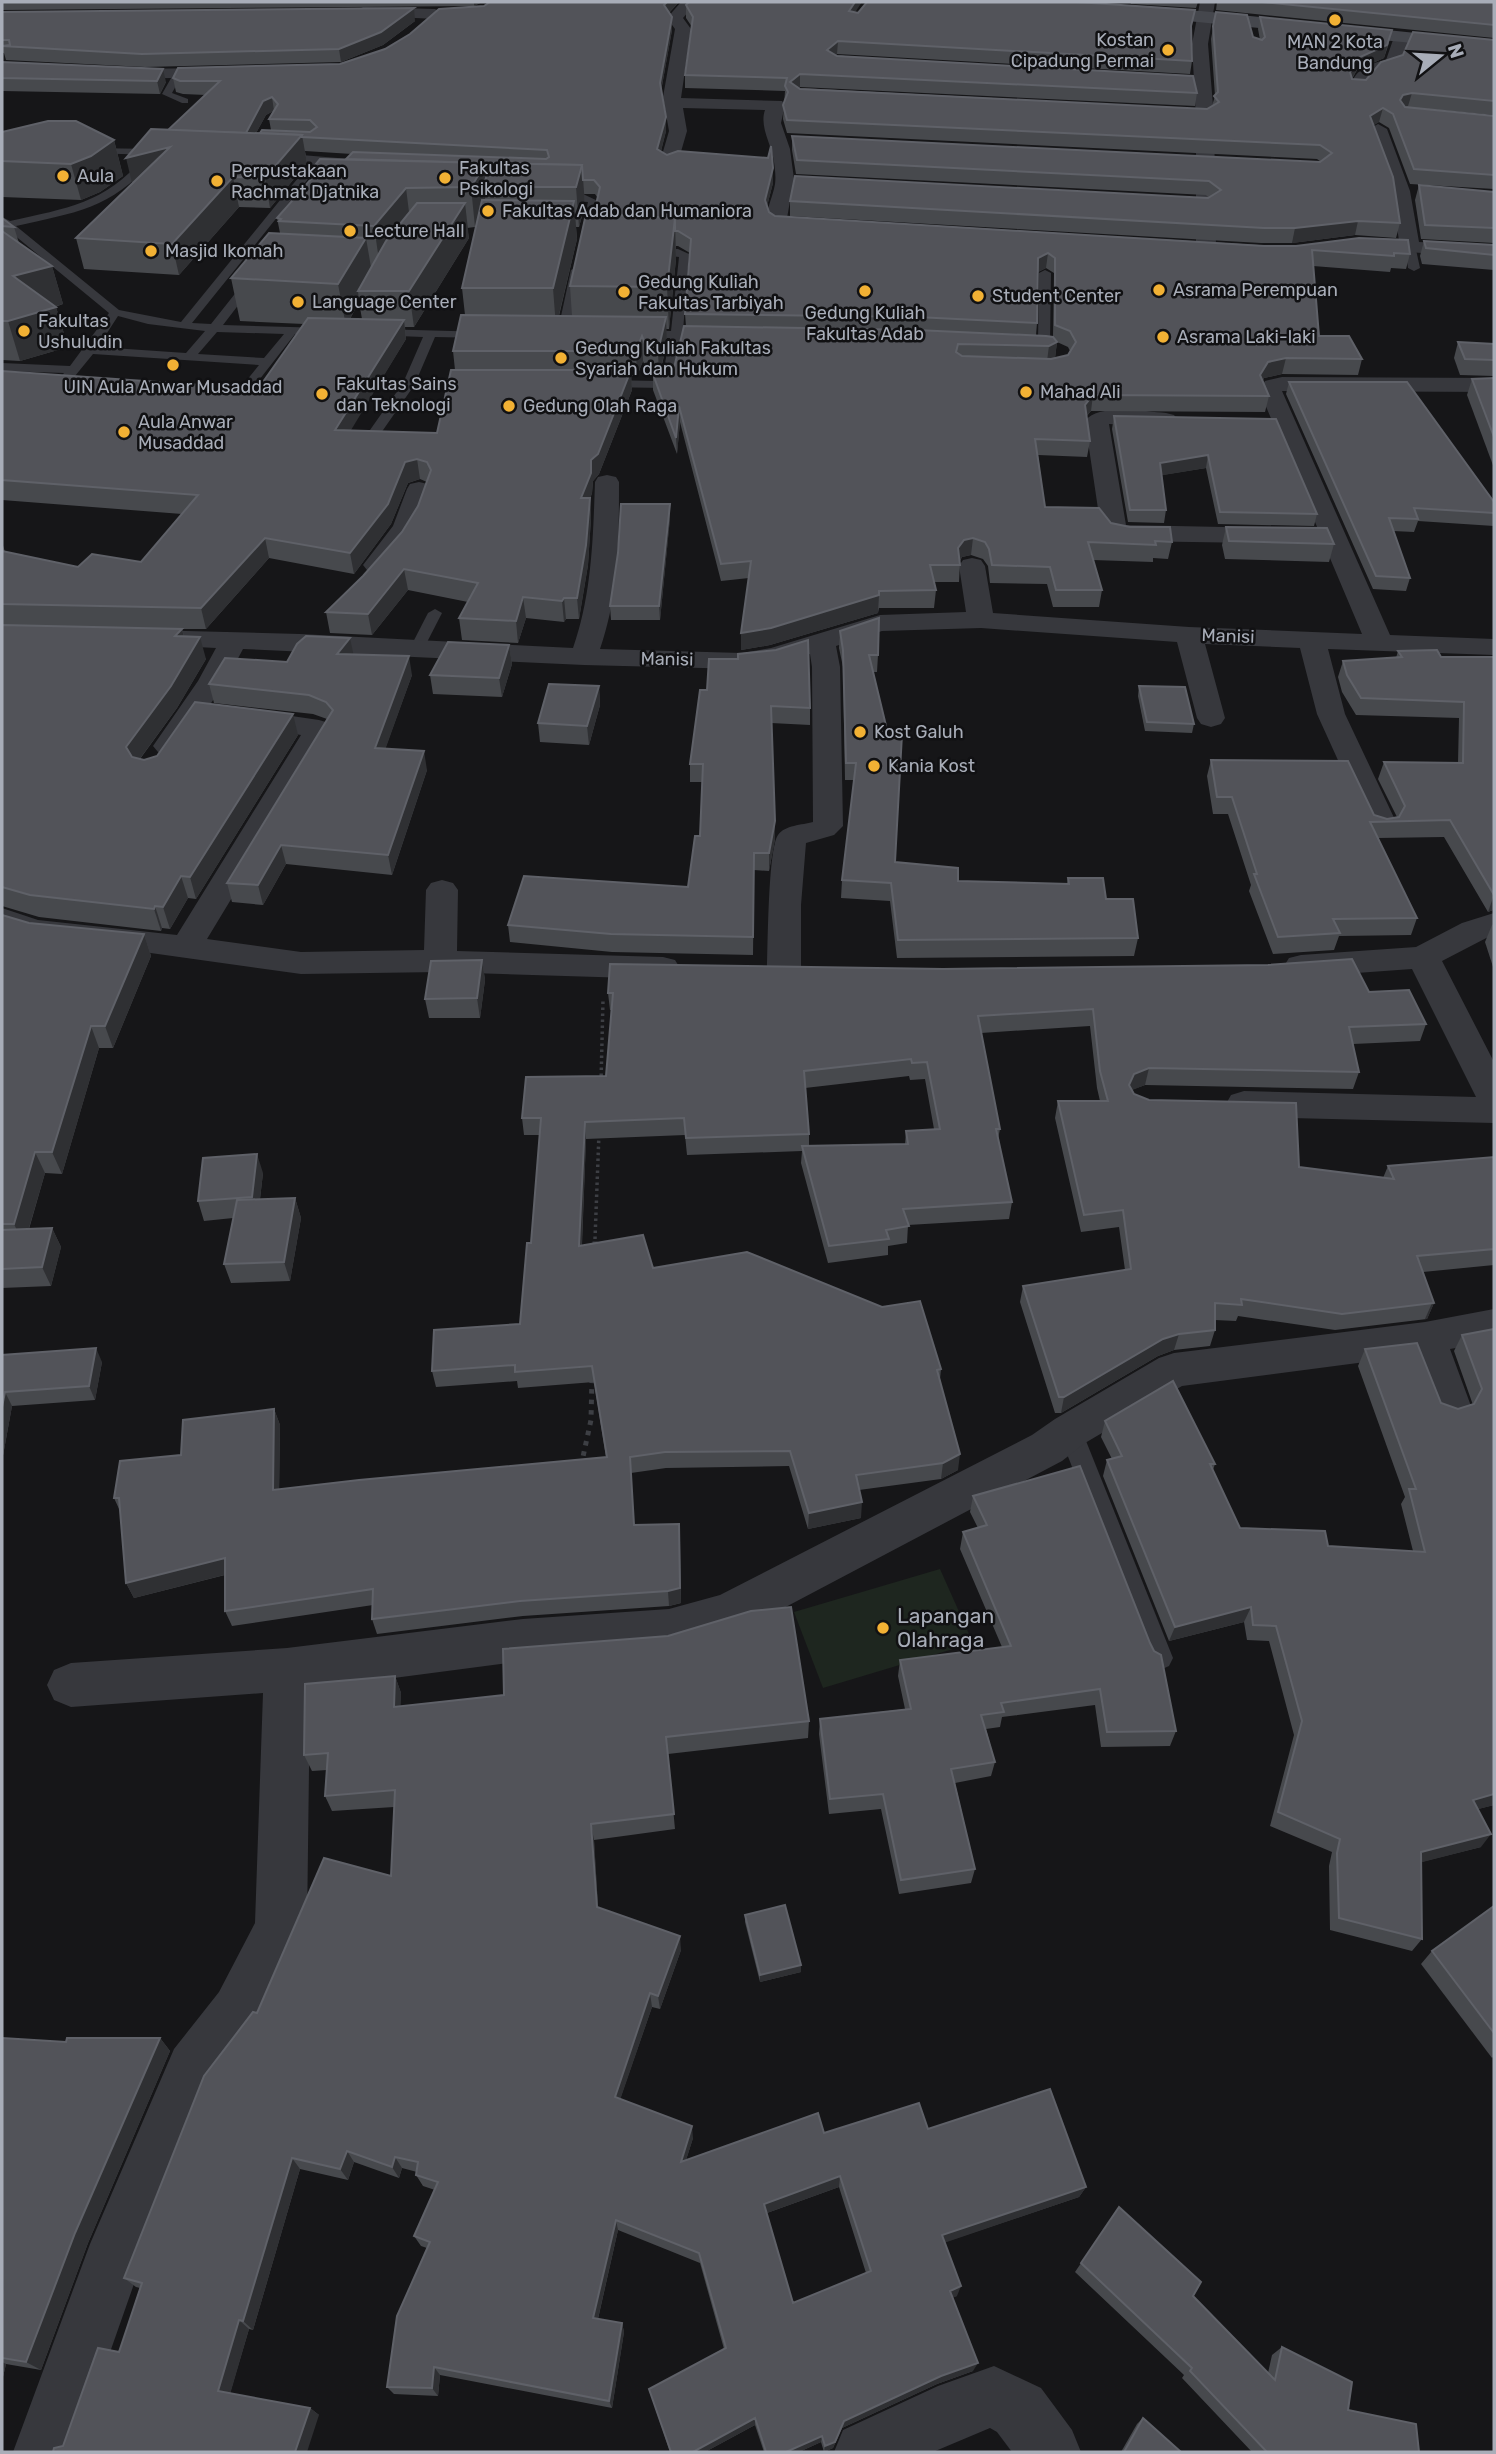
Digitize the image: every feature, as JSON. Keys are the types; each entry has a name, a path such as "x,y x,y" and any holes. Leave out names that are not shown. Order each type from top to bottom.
{"street":[{"path":"669,162 678,131 672,103 683,29 675,18 689,2"},
{"path":"1204,9 1193,82 1205,164 1198,203 1199,247 1231,250"},
{"path":"1128,12 1204,9 1250,24 1494,46"},
{"path":"341,12 452,13"},
{"path":"419,30 435,14"},
{"path":"1357,87 1361,75 1370,68 1393,64 1402,37"},
{"path":"98,73 245,73"},
{"path":"672,103 776,105 771,113 770,126 786,142 792,183 775,216 778,222 837,227"},
{"path":"1378,129 1408,192 1410,245"},
{"path":"1183,162 1230,165"},
{"path":"1339,246 1410,245 1494,252"},
{"path":"1380,644 1270,390 1273,386 1305,383 1494,385"},
{"path":"1191,421 1113,417 1097,421 1114,529 1127,533 1334,537"},
{"path":"1257,422 1284,422"},
{"path":"584,657 597,623 605,565 607,482"},
{"path":"357,586 392,547 405,527 419,489"},
{"path":"972,566 981,620"},
{"path":"300,642 325,620"},
{"name":"Manisi","path":"125,638 300,642 584,657 741,661 775,656 880,623 981,620 1189,635 1494,647"},
{"path":"1189,635 1211,718"},
{"path":"1311,638 1331,714 1382,824"},
{"path":"150,770 192,711 234,640"},
{"path":"783,970 791,839 802,832 821,830 828,826 826,667 821,641"},
{"path":"185,948 319,729 192,711"},
{"path":"440,961 442,890"},
{"path":"1276,967 1423,957 1474,930 1494,923"},
{"path":"7,931 115,937 300,963 440,961 687,968"},
{"path":"1423,957 1494,1096"},
{"path":"1215,1103 1494,1110"},
{"path":"71,1685 287,1670 523,1640 669,1630 730,1613 1047,1448 1070,1431 1174,1370 1425,1338 1494,1325"},
{"path":"1425,1338 1450,1406"},
{"path":"44,2452 120,2244 193,2068 238,2011 281,1927 287,1670"},
{"path":"865,2452 960,2408 994,2396 1019,2410 1050,2452"}],"lane":[{"path":"177,75 167,94 185,102"},
{"path":"71,151 168,152"},
{"path":"5,223 73,208 113,193 129,182 154,152"},
{"path":"264,155 363,161"},
{"path":"184,326 319,159"},
{"path":"312,204 351,161"},
{"path":"294,192 328,185 348,194"},
{"path":"542,197 593,201 582,248 595,249"},
{"path":"5,223 114,312 148,321 184,326 339,332"},
{"path":"574,233 587,233"},
{"path":"1410,245 1414,268"},
{"path":"594,384 666,383 677,334 685,256 678,252 637,251"},
{"path":"563,334 579,261"},
{"path":"189,357 262,267"},
{"path":"1018,344 1050,346 1045,273"},
{"path":"77,392 63,391 59,387 90,350 114,312"},
{"path":"213,400 238,399 292,331"},
{"path":"362,333 497,334"},
{"path":"369,440 409,383 431,334"},
{"path":"626,334 719,335"},
{"path":"90,350 270,362"},
{"path":"2,367 71,370"},
{"path":"409,383 488,383"},
{"path":"417,648 435,613"},
{"path":"1070,1431 1160,1658"}],"path":[{"path":"600,1088 605,967"},
{"path":"595,1250 599,1129"},
{"path":"579,1475 591,1420 592,1368"}],"shaded area":[{"name":"Lapangan Olahraga","path":"940,1569 973,1643 823,1688 794,1612"}],"building":[{"path":"490,2 667,2 664,5 672,17 660,83 666,117 657,149 667,155 678,151 768,158 771,146 773,168 765,200 769,212 775,216 1264,246 1296,246 1359,238 1408,240 1410,254 1394,253 1394,256 1312,250 1319,336 1349,336 1362,359 1286,358 1268,362 1260,375 1269,396 1093,395 1085,405 1090,441 1035,439 1045,507 1099,508 1111,523 1130,527 1170,527 1172,542 1155,541 1156,545 1088,542 1102,590 1056,590 1050,567 992,565 985,542 973,538 964,540 958,548 960,565 930,565 936,590 879,591 879,595 771,628 741,633 751,561 721,564 679,406 676,438 653,374 665,374 674,368 684,326 916,330 1046,336 1053,337 1057,342 1049,346 958,344 956,352 962,356 1051,359 1068,355 1076,342 1070,331 1055,325 1055,258 1048,253 1038,258 1037,323 916,317 685,314 691,239 675,231 675,218 594,214 600,187 594,180 583,180 582,165 489,163 487,172 486,163 346,159 353,152 546,159 549,157 547,150 260,133 262,130 310,132 317,127 310,120 269,119 278,104 272,97 263,101 246,133 168,130 220,81 180,81 173,78 178,68 340,64 385,49 410,34 439,9 484,6"},
{"path":"689,2 855,2 849,11 858,13 867,2 1076,2 1195,10 1191,26 1192,61 838,41 827,50 837,56 1193,76 1197,93 800,74 790,82 800,89 1207,109 1219,102 1214,96 1218,92 1213,26 1216,12 1247,15 1253,37 1262,40 1265,37 1260,17 1392,30 1387,45 1360,57 1350,72 1352,79 1366,80 1381,62 1403,55 1413,32 1494,40 1494,101 1412,93 1403,95 1400,100 1405,107 1494,116 1494,175 1414,169 1393,114 1383,108 1370,116 1393,177 1400,223 1358,221 1295,228 1264,228 790,201 795,176 1208,198 1221,190 1209,181 797,160 792,136 1320,162 1332,153 1320,145 787,120 783,105 788,92 785,86 787,78 685,75 693,17 686,5"},
{"path":"1262,2 1494,2 1494,25"},
{"path":"414,8 381,32 339,49 142,54 2,46 10,45 9,40 2,40 2,12"},
{"path":"2,62 163,69 157,81 2,78"},
{"path":"48,121 76,121 114,140 91,156 71,164 2,161 2,132"},
{"path":"151,129 302,135 265,178 233,177 172,244 76,238 170,147 126,158"},
{"path":"320,159 486,163 471,187 406,188 374,226 279,221 281,219 277,218 319,170 311,170"},
{"path":"489,163 582,165 576,187 484,187"},
{"path":"1419,185 1494,192 1494,228 1425,225"},
{"path":"482,200 574,201 553,288 462,288"},
{"path":"417,203 465,203 409,291 358,291 386,241"},
{"path":"586,214 675,218 667,287 570,286"},
{"path":"2,218 14,227 2,226"},
{"path":"2,231 52,266 13,276 56,307 2,321"},
{"path":"269,233 366,238 338,284 231,278"},
{"path":"1424,241 1494,245 1494,255 1426,248"},
{"path":"461,315 666,317 658,351 648,351 642,336 636,351 453,351"},
{"path":"308,318 404,320 335,430 437,433 451,370 631,370 598,454 591,460 591,473 581,498 590,498 577,598 564,598 562,601 523,597 516,621 459,618 478,583 404,569 368,614 326,612 402,532 418,506 431,470 427,462 417,459 405,462 388,504 350,553 265,538 201,608 2,604 2,551 78,567 92,554 141,562 198,495 2,480 2,371 258,389"},
{"path":"1458,342 1494,344 1494,360 1465,359"},
{"path":"1494,378 1494,437 1472,379"},
{"path":"1289,382 1407,382 1494,502 1494,513 1414,508 1418,519 1389,518 1410,578 1376,576"},
{"path":"1114,416 1276,419 1317,514 1220,512 1208,455 1160,463 1166,510 1130,510"},
{"path":"621,504 670,504 659,606 610,606 618,553"},
{"path":"1226,527 1327,528 1334,544 1229,541"},
{"path":"879,618 878,655 869,655 888,734 902,734 895,862 958,868 958,881 1069,884 1068,878 1103,878 1106,899 1133,899 1138,938 898,940 891,883 842,880 856,763 846,763 843,650 840,631"},
{"path":"2,625 182,629 175,636 200,637 171,686 126,747 132,757 144,760 157,756 195,702 293,714 190,877 181,876 163,907 155,906 154,909 30,895 2,887"},
{"path":"306,636 350,638 337,654 409,656 375,748 424,751 388,855 281,845 258,885 227,883 333,710 326,702 309,695 209,684 225,658 287,662 297,644"},
{"path":"808,640 810,708 771,706 775,821 769,853 754,853 753,937 611,934 508,925 524,876 688,887 695,836 700,836 703,764 690,764 700,690 707,690 709,659 738,659 738,654 776,650"},
{"path":"448,642 509,645 499,678 430,675"},
{"path":"1437,650 1441,657 1494,657 1494,895 1450,820 1370,822 1417,918 1333,919 1340,933 1278,937 1254,874 1257,874 1232,797 1217,797 1211,760 1348,761 1374,815 1387,819 1399,817 1405,806 1384,762 1463,763 1464,702 1361,698 1347,675 1343,661 1402,657 1398,651"},
{"path":"549,684 599,686 587,726 538,723"},
{"path":"1139,686 1185,687 1194,724 1147,722"},
{"path":"2,915 29,923 144,934 105,1026 91,1026 52,1152 35,1152 14,1224 2,1224"},
{"path":"1352,959 1369,992 1409,990 1426,1024 1349,1027 1359,1072 1149,1068 1134,1074 1129,1085 1134,1094 1149,1100 1296,1103 1299,1167 1394,1179 1388,1166 1494,1157 1494,1249 1417,1256 1434,1303 1342,1314 1241,1299 1242,1305 1215,1303 1215,1330 1179,1334 1163,1339 1064,1397 1059,1397 1023,1286 1131,1269 1123,1210 1084,1215 1058,1101 1108,1101 1100,1071 1093,1009 978,1016 1000,1129 996,1129 1012,1202 903,1209 909,1226 886,1230 889,1239 829,1246 802,1146 908,1144 906,1131 940,1129 927,1062 912,1063 911,1059 804,1071 809,1134 686,1138 684,1118 585,1122 579,1246 643,1235 653,1268 747,1252 882,1307 920,1301 941,1369 937,1370 960,1454 943,1463 856,1475 862,1502 809,1513 790,1451 665,1452 630,1457 634,1525 679,1524 680,1588 668,1591 520,1601 372,1619 373,1589 225,1611 225,1558 126,1583 119,1498 114,1498 120,1461 181,1455 183,1420 274,1409 273,1490 607,1457 592,1366 515,1372 515,1365 432,1371 434,1330 520,1324 527,1243 531,1243 541,1118 522,1118 526,1077 606,1076 613,993 608,993 610,964 943,969 1268,965"},
{"path":"482,960 477,998 425,999 431,961"},
{"path":"257,1154 252,1197 198,1201 203,1158"},
{"path":"295,1198 284,1262 224,1264 237,1200"},
{"path":"52,1228 42,1267 2,1269 2,1230"},
{"path":"1494,1329 1494,1794 1473,1800 1491,1834 1421,1852 1422,1939 1339,1918 1337,1853 1340,1839 1278,1812 1302,1721 1276,1626 1253,1625 1251,1607 1175,1627 1107,1460 1122,1456 1105,1421 1173,1381 1215,1464 1210,1464 1240,1528 1325,1531 1328,1546 1425,1552 1409,1489 1416,1489 1365,1349 1417,1343 1441,1403 1458,1409 1474,1404 1482,1389 1462,1335"},
{"path":"96,1348 89,1386 5,1392 2,1407 2,1355"},
{"path":"1080,1466 1150,1643 1154,1651 1161,1655 1176,1731 1107,1732 1100,1689 1001,1703 1004,1712 981,1715 995,1762 951,1769 975,1869 901,1880 883,1794 830,1799 820,1719 911,1709 900,1660 1011,1646 963,1532 987,1525 973,1496"},
{"path":"791,1607 809,1721 666,1737 674,1814 591,1824 597,1907 680,1936 658,1996 650,1993 615,2097 692,2126 681,2162 818,2113 824,2133 919,2103 928,2129 1050,2089 1086,2187 942,2235 961,2286 950,2291 978,2363 941,2376 844,2421 835,2442 825,2446 822,2436 786,2452 766,2452 755,2418 693,2452 671,2452 649,2389 726,2348 699,2253 616,2220 593,2318 622,2323 609,2401 434,2367 432,2388 387,2387 397,2316 430,2242 414,2236 438,2182 416,2175 418,2162 395,2157 392,2167 347,2151 340,2169 292,2158 243,2321 239,2320 218,2391 310,2408 295,2452 53,2452 54,2448 63,2446 98,2348 119,2352 142,2283 124,2278 204,2076 253,2012 257,2013 324,1858 391,1876 395,1790 325,1796 328,1753 304,1755 305,1684 395,1676 394,1707 504,1695 503,1649 668,1636 751,1611","holes":["840,2176 871,2271 793,2303 764,2204"]},
{"path":"785,1905 801,1965 760,1975 745,1915"},
{"path":"1494,1906 1494,2033 1432,1951"},
{"path":"2,2038 66,2042 67,2038 160,2038 75,2233 26,2362 2,2358"},
{"path":"1119,2207 1201,2282 1193,2296 1275,2380 1282,2347 1352,2382 1348,2410 1416,2424 1419,2452 1267,2452 1190,2371 1192,2368 1081,2263"},
{"path":"1143,2418 1181,2452 1124,2452"}],"place":[{"name":"MAN 2 Kota Bandung","path":"1335,20"},
{"name":"Kostan Cipadung Permai","path":"1168,50"},
{"name":"Aula","path":"63,176"},
{"name":"Fakultas Psikologi","path":"445,178"},
{"name":"Perpustakaan Rachmat Djatnika","path":"217,181"},
{"name":"Fakultas Adab dan Humaniora","path":"488,211"},
{"name":"Lecture Hall","path":"350,231"},
{"name":"Masjid Ikomah","path":"151,251"},
{"name":"Asrama Perempuan","path":"1159,290"},
{"name":"Gedung Kuliah Fakultas Adab","path":"865,291"},
{"name":"Gedung Kuliah Fakultas Tarbiyah","path":"624,292"},
{"name":"Student Center","path":"978,296"},
{"name":"Language Center","path":"298,302"},
{"name":"Fakultas Ushuludin","path":"24,331"},
{"name":"Asrama Laki-laki","path":"1163,337"},
{"name":"Gedung Kuliah Fakultas Syariah dan Hukum","path":"561,358"},
{"name":"UIN Aula Anwar Musaddad","path":"173,365"},
{"name":"Mahad Ali","path":"1026,392"},
{"name":"Fakultas Sains dan Teknologi","path":"322,394"},
{"name":"Gedung Olah Raga","path":"509,406"},
{"name":"Aula Anwar Musaddad","path":"124,432"},
{"name":"Kost Galuh","path":"860,732"},
{"name":"Kania Kost","path":"874,766"},
{"name":"Lapangan Olahraga","path":"883,1628"}]}
